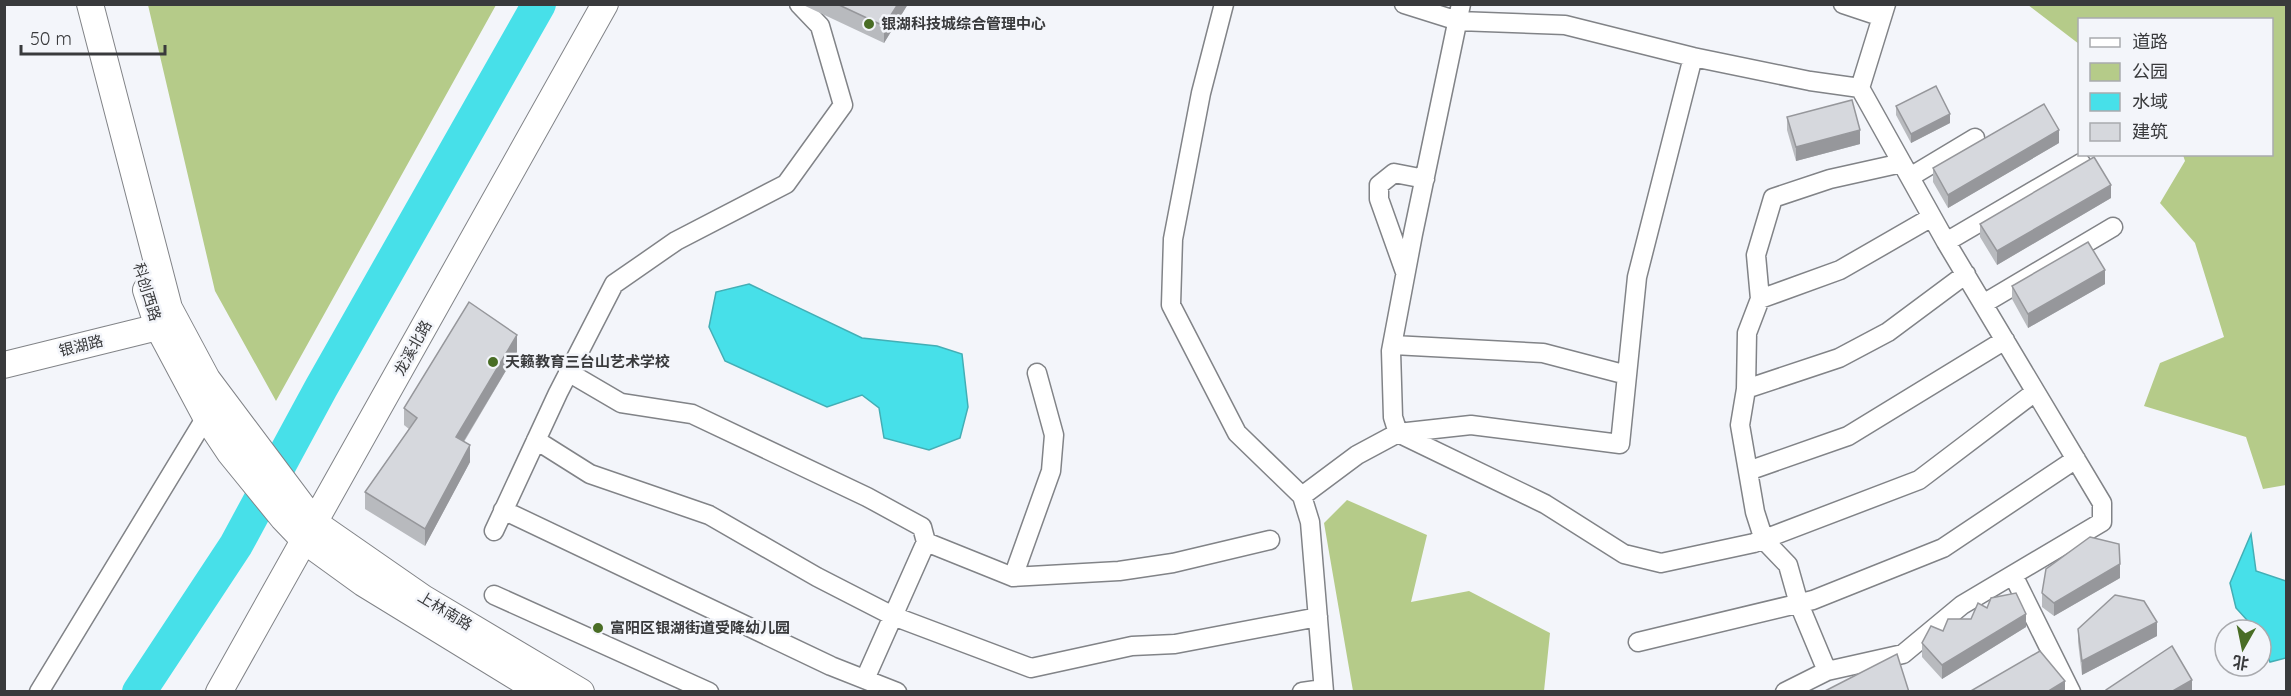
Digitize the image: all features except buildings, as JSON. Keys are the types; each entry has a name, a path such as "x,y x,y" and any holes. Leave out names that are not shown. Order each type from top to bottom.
{"street":[{"name":"科创西路","path":"74,4 138,266 158,327 206,417 230,453 289,508 310,532"},
{"name":"科创西路","path":"90,4 169,308 207,379 246,429 289,508"},
{"name":"龙溪北路","path":"219,692 605,4"},
{"path":"494,531 568,372 614,284 676,241 786,184 843,105 820,26 800,4"},
{"path":"1224,4 1201,93 1173,239 1171,304 1237,433 1302,496 1310,522 1323,690 1302,692"},
{"path":"1404,4 1565,25 1693,57 1810,81 1860,88"},
{"path":"1785,692 1827,671 1903,654 1962,605 2102,522 2102,503 1932,218 1860,88 1884,11 1843,4"},
{"path":"1460,13 1393,345 1393,417 1398,433 1545,504 1624,554 1661,563 1764,540 1919,480 2036,392"},
{"path":"1302,496 1357,455 1398,433 1472,425 1620,444 1637,277 1693,57"},
{"path":"1827,671 1799,604 1788,565 1764,540 1755,512 1740,425 1746,390 1747,333 1760,299 1756,255 1773,198 1830,179 1906,170 1975,138"},
{"path":"1946,242 2080,163"},
{"path":"1406,274 1379,199 1379,185 1394,173 1425,179"},
{"path":"1760,299 1840,270 1932,218"},
{"path":"1983,304 2113,227"},
{"path":"1746,390 1839,358 1888,332 1966,274"},
{"name":"银湖路","path":"4,365 158,327"},
{"path":"1748,471 1848,436 2005,340"},
{"path":"1393,345 1543,353 1627,375"},
{"path":"568,372 621,403 692,414 867,497 922,527 926,542 865,679"},
{"path":"1013,577 1051,471 1054,435 1037,373"},
{"path":"39,692 206,417"},
{"path":"536,440 590,474 709,515 817,577 893,616 1031,668 1132,646 1175,644 1318,617"},
{"path":"1638,642 1813,600 1943,548 2076,459"},
{"path":"503,510 821,661 897,692"},
{"name":"上林南路","path":"310,532 363,583 542,692"},
{"name":"上林南路","path":"310,532 581,692"},
{"path":"926,542 1013,577 1119,571 1173,562 1270,540"},
{"path":"2013,575 2071,692"},
{"path":"494,595 709,692"}],"green space":[{"path":"148,5 496,5 276,401 215,291"},
{"path":"2028,5 2286,5 2286,485 2263,489 2246,437 2144,406 2160,363 2224,337 2195,243 2160,203 2185,161 2183,156 2273,156 2273,18 2078,18 2078,43"},
{"path":"1347,500 1427,535 1411,602 1469,591 1550,633 1544,691 1353,691 1324,523"}],"water":[{"path":"749,284 862,338 937,346 962,354 968,407 960,438 929,450 884,438 879,408 862,395 827,407 725,361 709,327 716,292"},
{"path":"2251,534 2256,571 2286,581 2286,658 2273,661 2273,618 2245,618 2236,608 2230,583"}],"waterway":[{"path":"139,692 236,545 321,388 539,4"}],"place":[{"name":"银湖科技城综合管理中心","path":"869,24"},
{"name":"天籁教育三台山艺术学校","path":"493,362"},
{"name":"富阳区银湖街道受降幼儿园","path":"598,628"}]}
